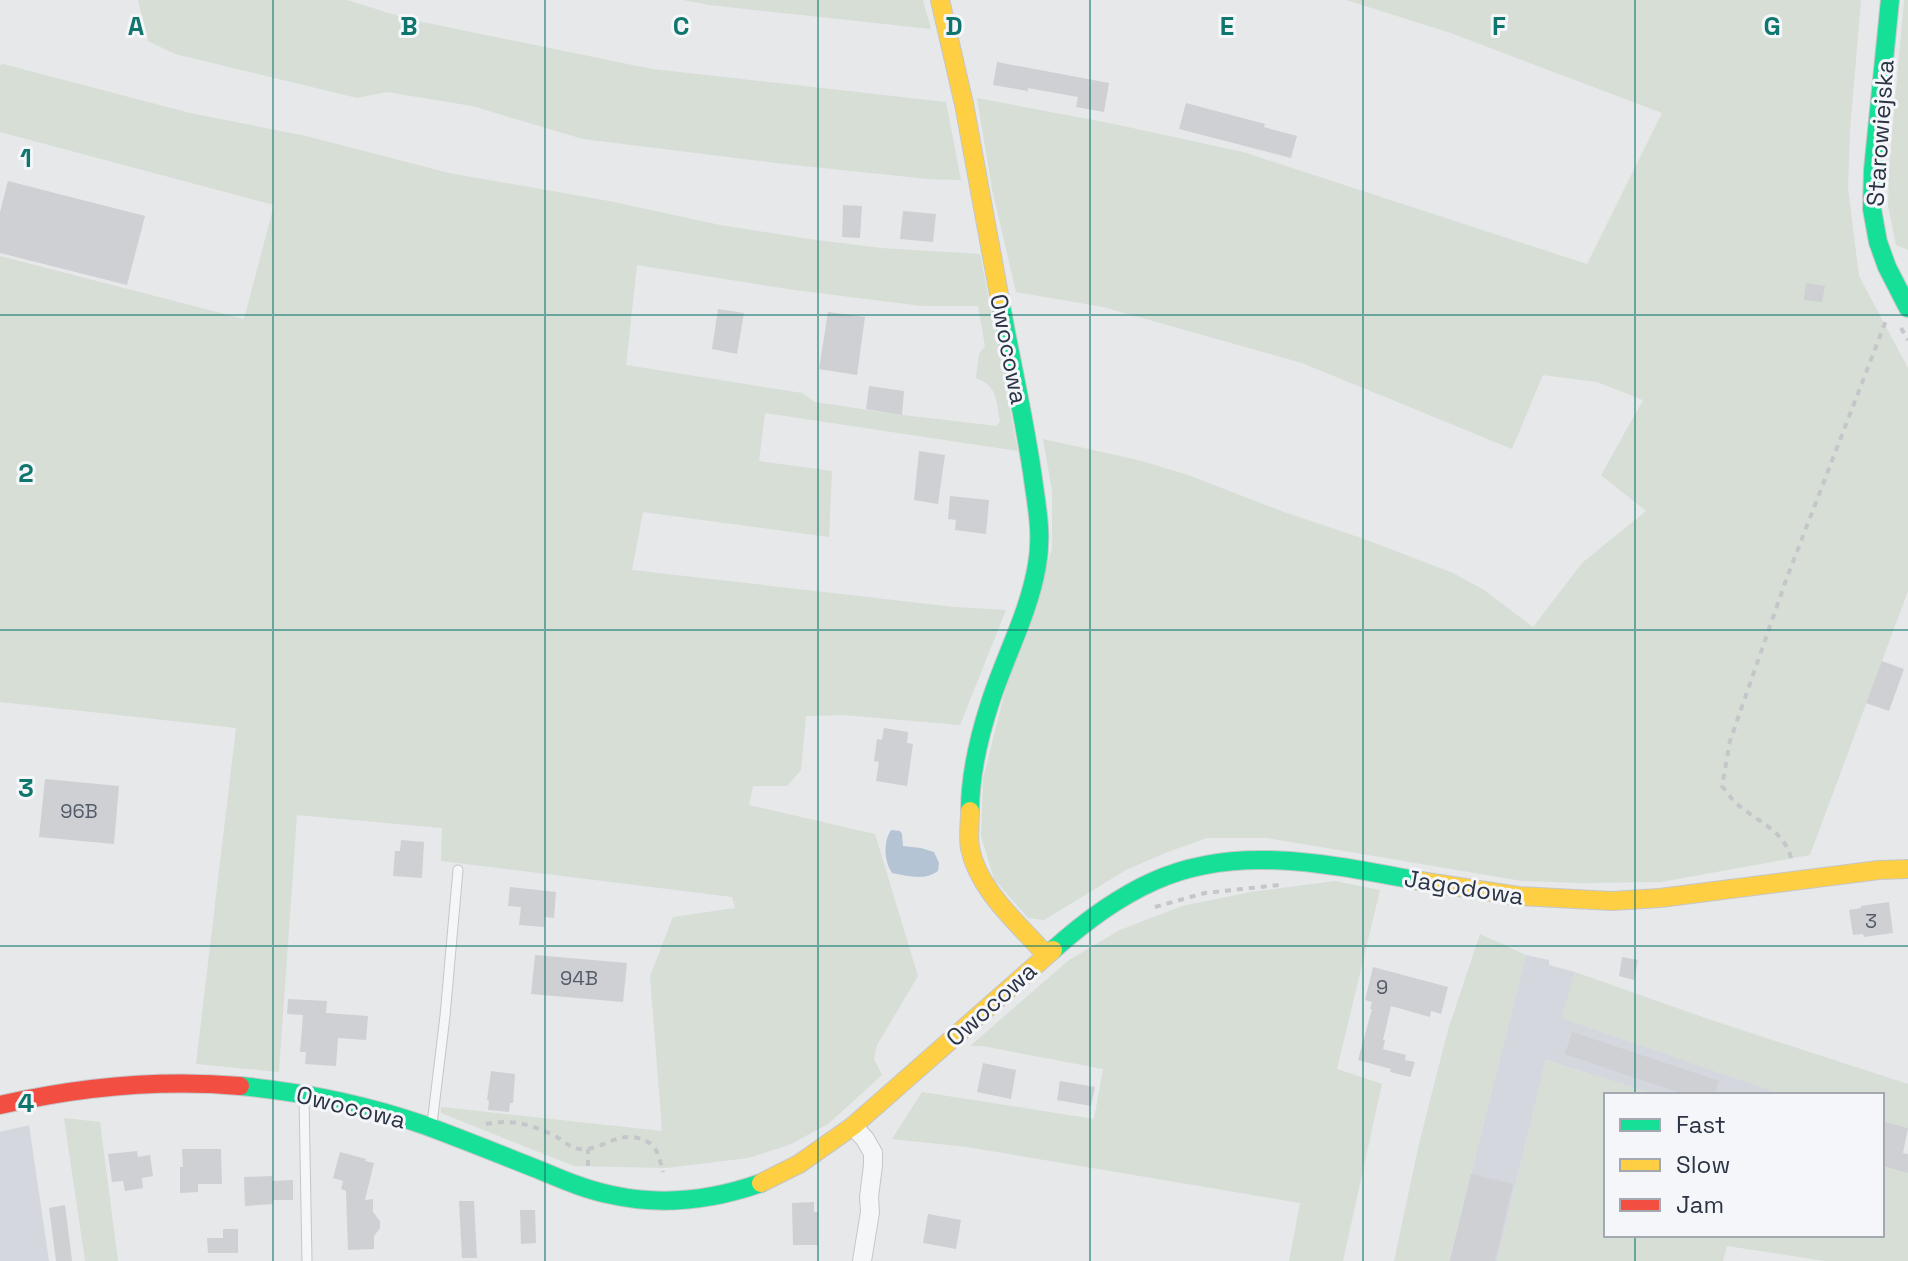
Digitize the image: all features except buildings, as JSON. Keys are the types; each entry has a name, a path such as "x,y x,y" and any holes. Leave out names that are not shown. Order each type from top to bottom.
{"street":[{"name":"Owocowa","path":"0,1105 72,1090 134,1085 258,1087 360,1105 432,1128 579,1186 612,1195 685,1201 721,1195 768,1181 812,1155 853,1126 1046,955 979,876 970,847 970,796 977,756 990,703 1027,607 1041,537 1031,460 964,104 940,0"},
{"name":"Starowiejska","path":"1890,0 1872,209 1878,242 1908,308"},
{"name":"Jagodowa","path":"1046,955 1104,907 1148,883 1181,870 1243,859 1298,862 1516,896 1600,901 1646,899 1908,869"},
{"path":"853,1126 873,1153 870,1212 862,1261"}],"lane":[{"path":"432,1128 458,870"},
{"path":"304,1094 307,1261"}],"path":[{"path":"1797,880 1789,848 1768,826 1735,802 1722,786 1730,741 1786,580 1898,290"},
{"path":"1152,907 1205,893 1292,883"},
{"path":"482,1124 520,1123 576,1148 588,1149 624,1137 642,1139 654,1146 663,1172"},
{"path":"588,1149 588,1160"}],"shaded area":[{"path":"138,0 347,0 408,19 652,69 946,102 961,180 785,164 583,139 472,106 387,92 357,98 175,54 148,41"},
{"path":"683,0 923,0 931,29 709,5"},
{"path":"1346,0 1861,0 1848,188 1859,276 1908,368 1908,591 1810,855 1661,882 1581,883 1522,881 1267,838 1207,838 1126,870 1044,920 1028,918 994,879 981,836 983,779 1005,691 1052,549 1052,491 1043,439 1138,460 1188,475 1453,573 1484,590 1533,627 1582,563 1646,511 1601,475 1643,400 1597,382 1543,375 1512,449 1302,363 1103,307 1016,292 992,189 977,98 1243,152 1587,264 1662,113 1448,32"},
{"path":"1904,0 1908,0 1908,250 1896,245 1888,206"},
{"path":"0,65 190,113 306,136 449,173 809,239 881,248 980,254 1018,451 765,413 759,461 832,471 829,537 643,512 632,570 955,607 1006,610 960,725 843,715 806,716 801,770 787,786 753,786 749,805 875,834 918,976 877,1045 874,1059 882,1075 828,1124 789,1145 748,1158 666,1168 574,1166 441,1113 441,1107 662,1131 650,976 673,917 735,908 732,897 441,861 442,828 297,815 279,1072 196,1064 236,728 0,702 0,256 244,319 274,205 0,132","holes":["637,265 922,306 978,306 985,346 979,354 976,378 988,385 995,395 1000,421 997,426 815,402 802,393 626,365"]},
{"path":"1335,881 1380,890 1337,1069 1382,1084 1343,1261 1289,1261 1300,1203 967,1147 892,1139 922,1092 1094,1119 1103,1069 970,1046 1069,960 1120,930 1182,906 1251,892"},
{"path":"1480,934 1526,955 1449,1261 1394,1261 1448,1030"},
{"path":"1526,955 1549,960 1549,965 1575,972 1562,1018 1779,1093 1650,1093 1546,1060 1497,1261 1449,1261"},
{"path":"1575,972 1908,1084 1908,1128 1884,1122 1884,1093 1779,1093 1561,1018"},
{"path":"1546,1060 1650,1093 1604,1093 1604,1237 1884,1237 1884,1167 1908,1173 1908,1261 1825,1261 1727,1246 1723,1261 1497,1261"},
{"path":"64,1118 100,1122 118,1261 85,1261"},
{"path":"29,1125 49,1261 0,1261 0,1132"}],"water":[{"path":"891,830 900,831 903,846 934,852 939,863 938,871 922,877 892,873 886,852"}],"traffic: fast":[{"path":"1890,0 1872,209 1878,242 1887,267 1908,308"},
{"path":"970,811 973,770 982,729 1028,600 1039,545 1031,463 1000,300"},
{"path":"1053,950 1126,895 1186,869 1252,860 1286,861 1420,881"},
{"path":"240,1086 310,1095 379,1111 438,1130 574,1184 612,1195 650,1200 687,1200 724,1194 761,1183"}],"traffic: slow":[{"path":"940,0 964,104 1000,300"},
{"path":"970,811 970,848 981,878 1001,906 1046,955"},
{"path":"1420,881 1518,896 1612,901 1908,869"},
{"path":"761,1183 799,1164 853,1126 1053,950"}],"traffic: jam":[{"path":"0,1105 59,1093 119,1086 179,1083 240,1086"}]}
